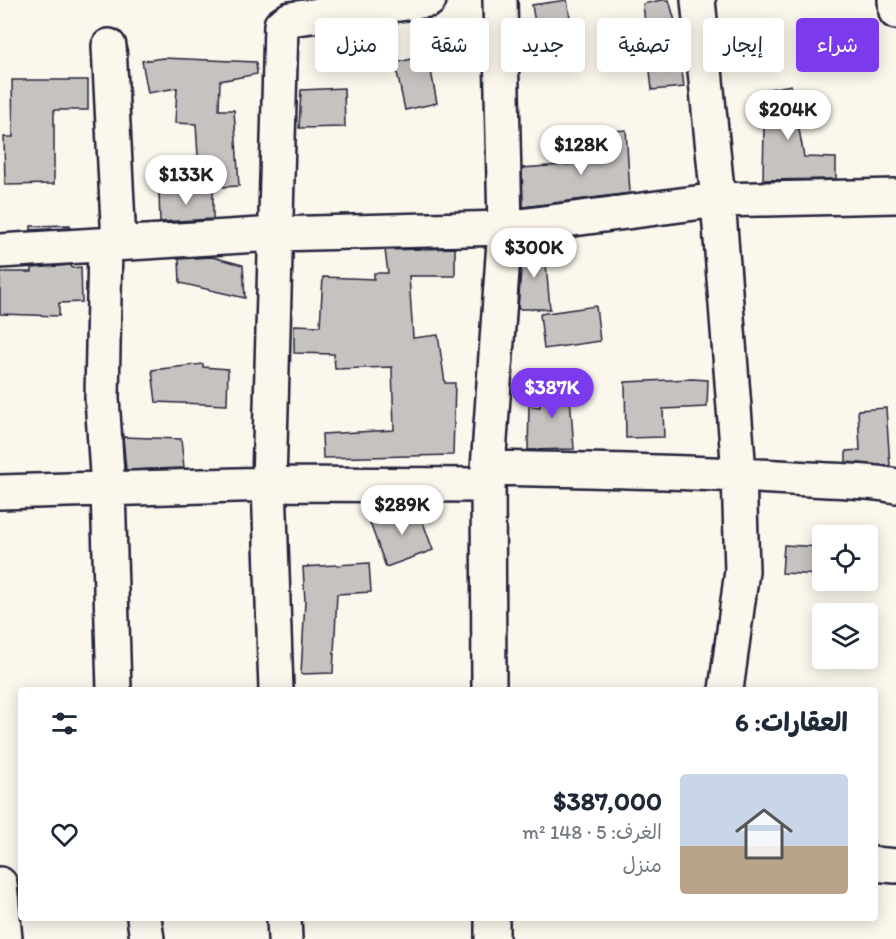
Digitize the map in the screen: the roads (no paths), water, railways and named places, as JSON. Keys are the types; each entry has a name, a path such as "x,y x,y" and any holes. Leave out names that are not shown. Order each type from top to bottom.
{"street":[{"path":"276,687 269,484 280,25 290,19 429,0"},
{"path":"489,687 488,476 505,228 500,0"},
{"path":"698,0 718,201 739,473 742,571 726,687"},
{"path":"895,0 896,12"},
{"path":"109,46 112,244 102,398 108,489 114,687"},
{"path":"0,251 275,234 505,228 718,201 896,196"},
{"path":"0,492 488,476 739,473 812,479 864,480 896,486"},
{"path":"878,864 896,866"},
{"path":"0,884 5,939"},
{"path":"144,921 147,939"},
{"path":"284,921 285,939"},
{"path":"492,921 492,939"}]}
